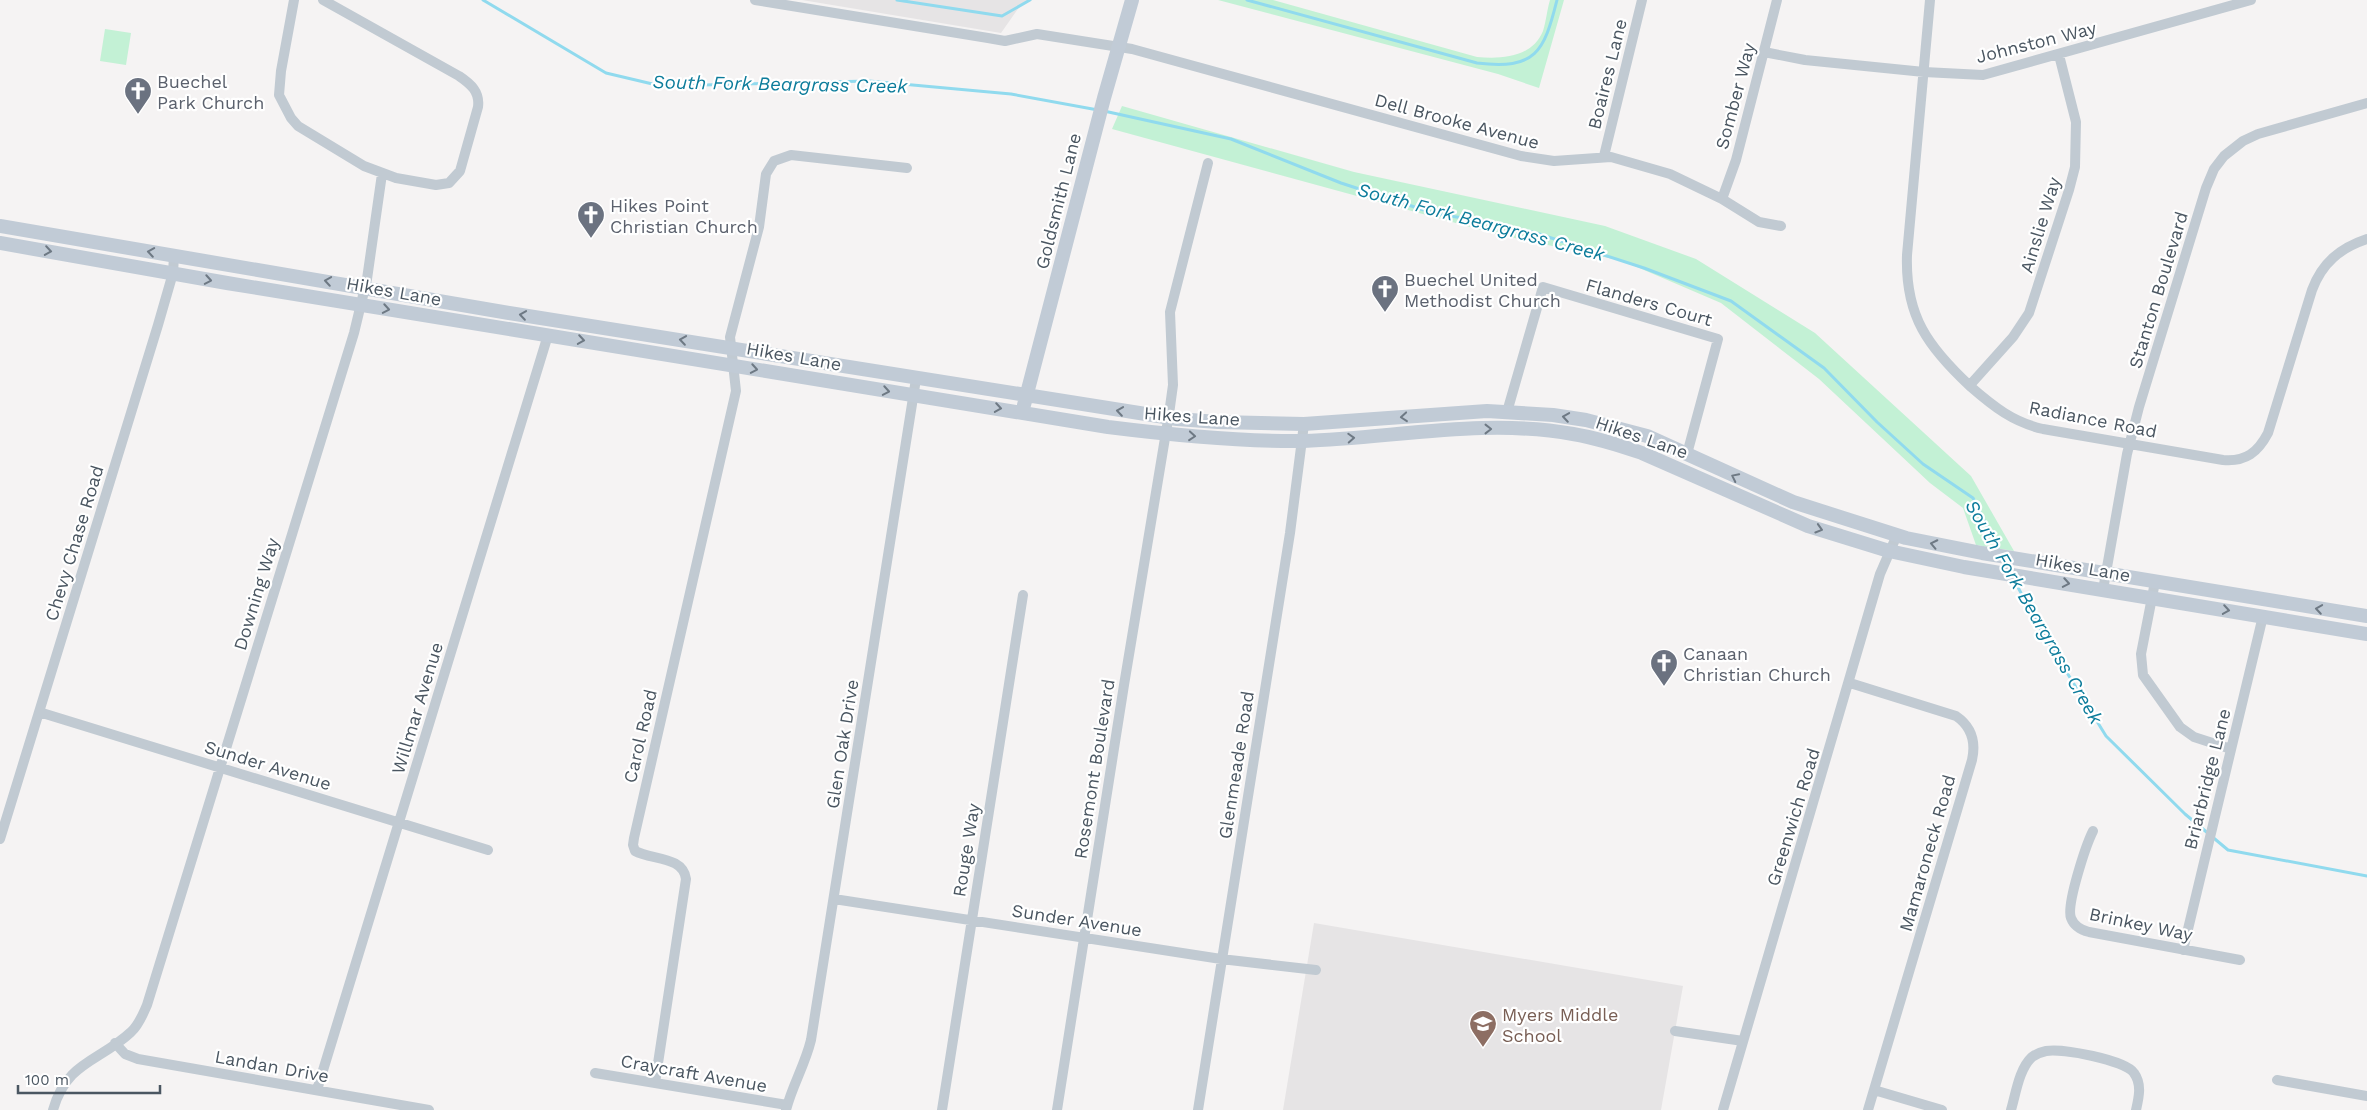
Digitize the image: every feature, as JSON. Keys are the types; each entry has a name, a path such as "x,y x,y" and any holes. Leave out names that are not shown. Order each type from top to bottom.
{"main road":[{"name":"Goldsmith Lane","path":"1022,412 1104,98 1132,0"},
{"name":"Hikes Lane","path":"1,226 509,313 1168,418 1218,422 1304,424 1449,412 1507,412 1553,415 1618,427 1647,436 1793,502 1897,535 2011,558 2367,616"},
{"name":"Hikes Lane","path":"0,242 173,274 913,396 1164,434 1303,441 1478,429 1537,430 1572,433 1642,453 1808,526 1889,551 2152,599 2367,634"}],"street":[{"path":"294,0 279,90 291,118 298,126 364,166 382,174 436,185 453,180 460,171 478,107 478,96 474,88 459,76 323,0"},
{"name":"Dell Brooke Avenue","path":"756,0 988,38 1005,40 1038,34 1120,46 1521,156 1554,161 1604,156 1670,174 1722,199 1759,222 1781,226"},
{"name":"Boaires Lane","path":"1604,156 1642,0"},
{"name":"Somber Way","path":"1722,199 1736,160 1777,0"},
{"name":"Radiance Road","path":"1930,0 1907,254 1908,289 1915,315 1932,347 1970,386 2006,416 2027,425 2130,444 2230,461 2243,459 2258,450 2268,433 2315,282 2335,256 2349,246 2367,239"},
{"name":"Johnston Way","path":"1764,52 1805,60 1924,72 1983,74 2059,55 2251,0"},
{"name":"Ainslie Way","path":"1970,386 2014,337 2029,313 2069,190 2075,167 2076,122 2059,55"},
{"name":"Stanton Boulevard","path":"2103,590 2130,444 2206,188 2214,168 2234,147 2258,134 2367,103"},
{"path":"734,365 730,337 759,227 766,174 774,161 784,156 802,156 907,168"},
{"name":"Rosemont Boulevard","path":"1057,1110 1173,385 1170,312 1208,163"},
{"name":"Downing Way","path":"53,1110 58,1094 73,1072 132,1032 147,1005 351,343 365,287 378,212 382,174"},
{"path":"0,242 1,226"},
{"name":"Chevy Chase Road","path":"0,839 173,274 174,256"},
{"name":"Flanders Court","path":"1507,412 1543,287 1718,339 1687,454"},
{"name":"Willmar Avenue","path":"317,1090 548,335"},
{"name":"Carol Road","path":"654,1083 686,879 685,872 679,864 635,851 633,846 736,391 734,365"},
{"name":"Glen Oak Drive","path":"787,1108 790,1093 805,1062 811,1040 916,379"},
{"name":"Glenmeade Road","path":"1198,1110 1303,441 1304,424"},
{"name":"Greenwich Road","path":"1723,1110 1850,683 1880,574 1897,535"},
{"path":"2155,582 2140,658 2141,667 2148,684 2174,720 2187,733 2231,749"},
{"name":"Rouge Way","path":"942,1110 1023,595"},
{"name":"Briarbridge Lane","path":"2183,950 2263,616"},
{"name":"Mamaroneck Road","path":"1850,683 1956,716 1969,728 1974,742 1972,760 1868,1110"},
{"name":"Sunder Avenue","path":"39,712 488,850"},
{"name":"Brinkey Way","path":"2093,831 2088,842 2070,906 2071,918 2076,925 2089,932 2240,960"},
{"name":"Sunder Avenue","path":"834,898 1221,959 1316,970"},
{"path":"1675,1031 1743,1041"},
{"name":"Landan Drive","path":"115,1043 125,1054 138,1059 429,1110"},
{"path":"2011,1110 2027,1062 2034,1055 2048,1050 2124,1064 2134,1073 2138,1081 2139,1093 2136,1110"},
{"name":"Craycraft Avenue","path":"595,1073 787,1108"},
{"path":"2277,1080 2367,1096"},
{"path":"1874,1090 1942,1110"}],"shaded area":[{"path":"802,0 1032,0 1020,6 1001,33"},
{"name":"Myers Middle School","path":"1314,923 1683,986 1661,1110 1283,1110"}],"green space":[{"path":"1218,0 1273,0 1477,57 1496,58 1515,55 1531,47 1543,31 1550,0 1564,0 1539,88 1498,74"},
{"path":"105,29 131,33 126,65 100,61"},
{"path":"1122,106 1354,172 1605,226 1696,259 1815,333 1971,476 2014,551 1976,545 1963,508 1930,483 1819,379 1721,303 1623,261 1496,234 1112,129"}],"waterway":[{"name":"South Fork Beargrass Creek","path":"483,0 606,73 661,86 869,81 1011,94 1098,110"},
{"path":"897,0 1002,16 1030,0"},
{"path":"1247,0 1477,63 1497,64 1525,60 1534,54 1542,45 1557,0"},
{"name":"South Fork Beargrass Creek","path":"1104,111 1231,139 1341,183 1436,214 1484,221 1536,233 1644,268 1731,301 1824,368 1877,422 1923,464 1973,498 1999,551"},
{"name":"South Fork Beargrass Creek","path":"2014,580 2045,637 2106,736 2185,814 2228,850 2367,876"}],"place":[{"name":"Buechel Park Church","path":"138,115"},
{"name":"Hikes Point Christian Church","path":"591,239"},
{"name":"Buechel United Methodist Church","path":"1385,313"},
{"name":"Canaan Christian Church","path":"1664,687"},
{"name":"Myers Middle School","path":"1483,1048"}]}
